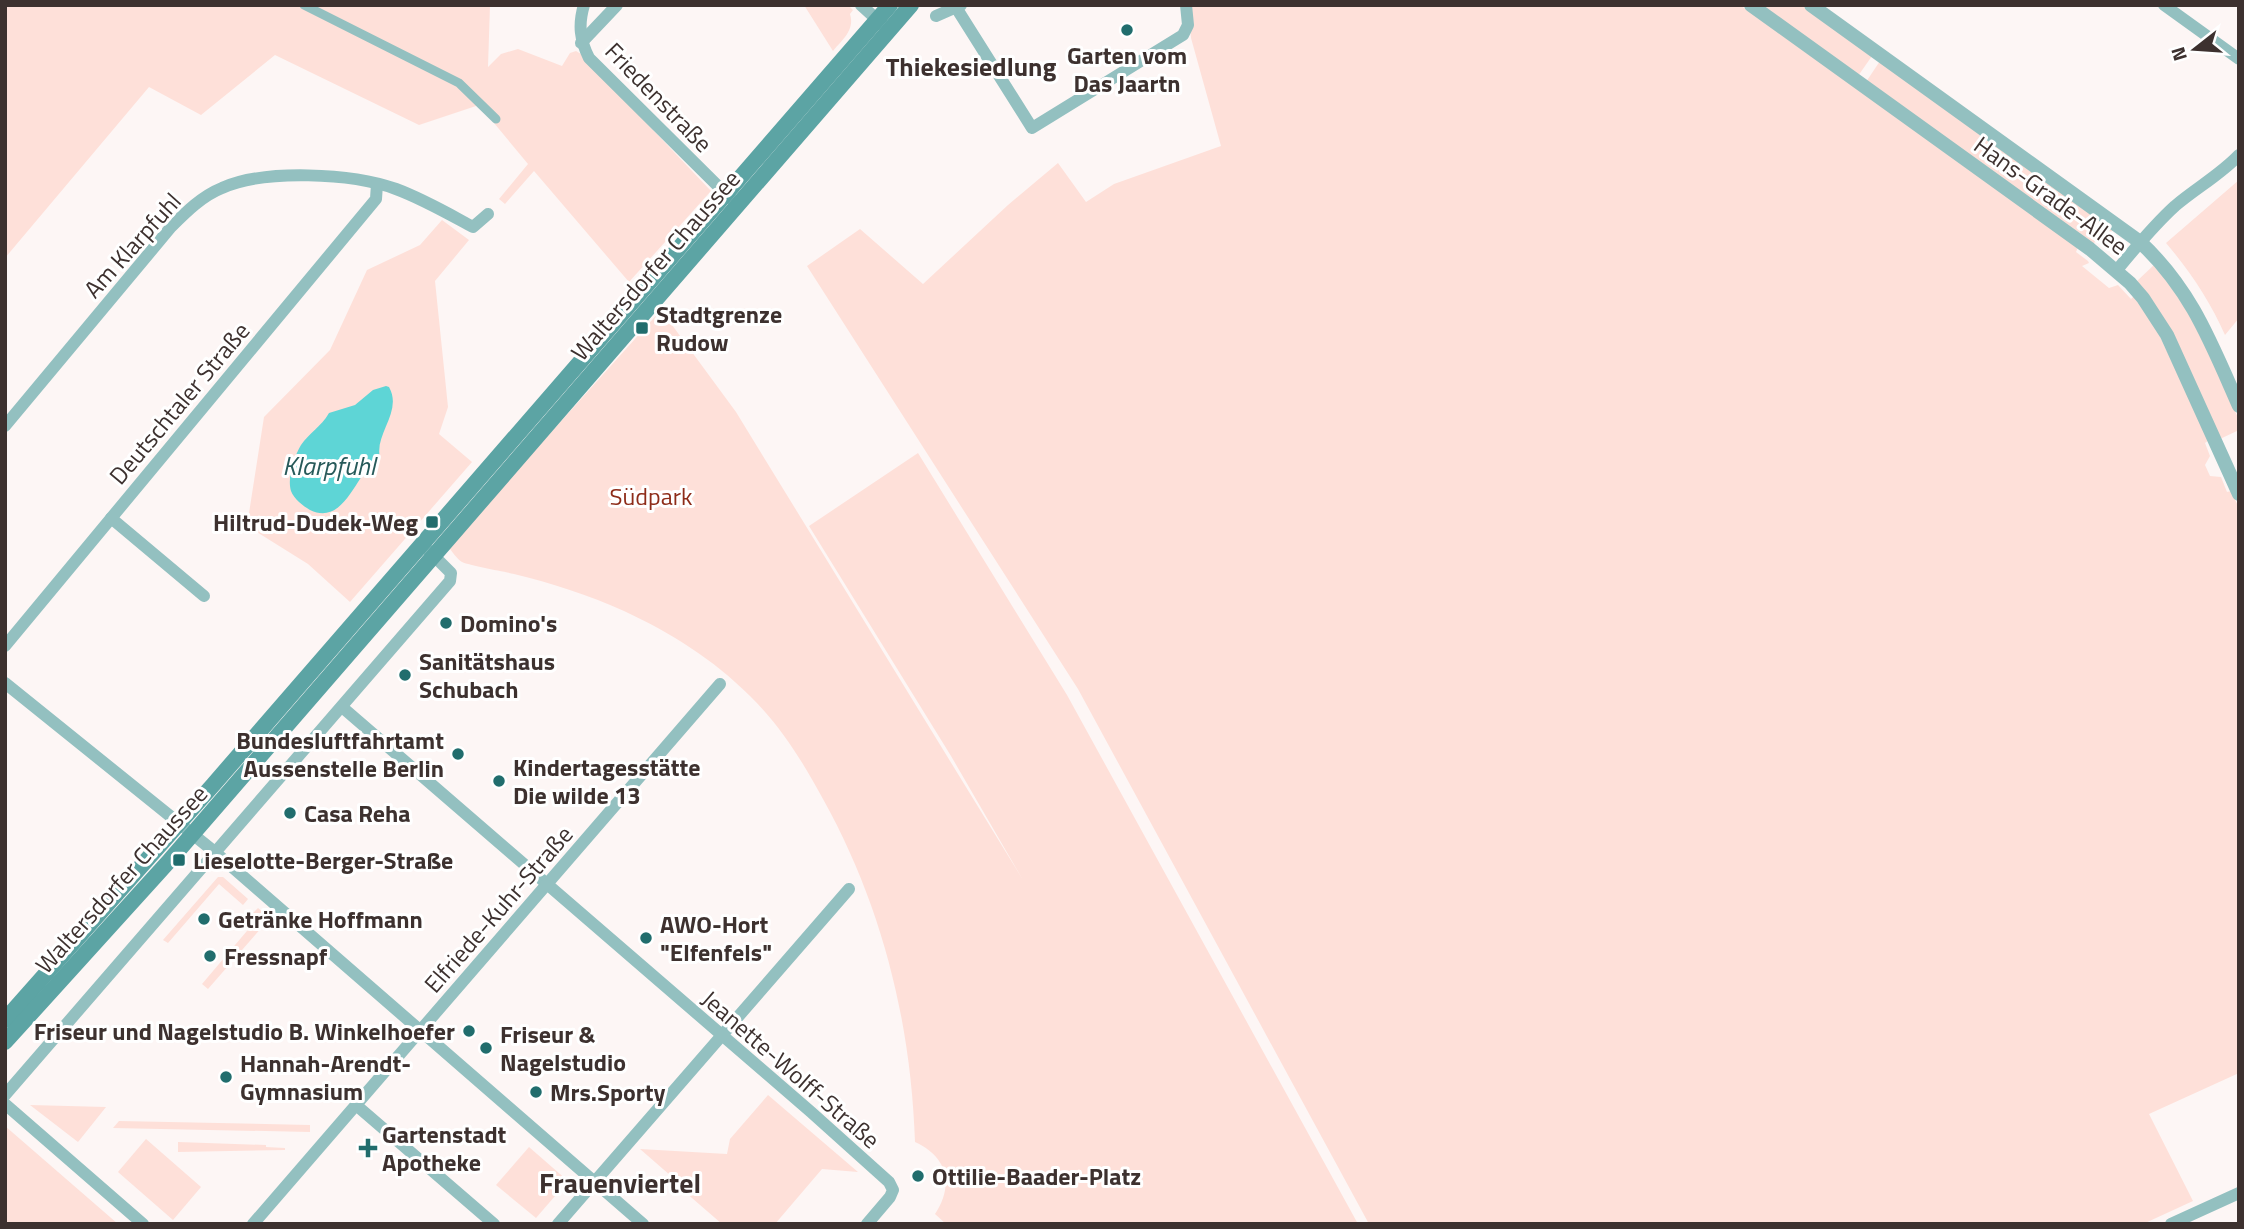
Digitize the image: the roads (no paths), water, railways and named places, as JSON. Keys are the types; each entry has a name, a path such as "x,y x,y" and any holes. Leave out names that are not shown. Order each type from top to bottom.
{"main road":[{"name":"Waltersdorfer Chaussee","path":"883,26 890,5"},
{"name":"Waltersdorfer Chaussee","path":"5,1020 179,823 427,550 883,26 911,5"},
{"name":"Waltersdorfer Chaussee","path":"5,1042 192,834 427,550"}],"street":[{"path":"304,5 459,83 496,119"},
{"name":"Friedenstraße","path":"584,5 581,43 589,58 732,200"},
{"path":"581,43 617,5"},
{"path":"861,5 883,26"},
{"path":"936,16 959,7 1032,128 1183,35 1188,25 1186,5"},
{"name":"Hans-Grade-Allee","path":"1751,5 2117,270 2143,298 2167,335 2239,494"},
{"name":"Hans-Grade-Allee","path":"1811,5 2140,242 2156,257 2183,292 2203,325 2239,406"},
{"path":"2164,5 2239,59"},
{"path":"2117,270 2175,206 2225,170 2239,155"},
{"name":"Am Klarpfuhl","path":"5,426 171,227 191,207 221,188 256,177 292,174 393,188 427,202 472,227 488,214"},
{"name":"Deutschtaler Straße","path":"5,646 376,199 377,184"},
{"path":"111,518 204,596"},
{"path":"5,1095 450,581 451,573 427,550"},
{"path":"5,683 216,853 643,1224"},
{"name":"Elfriede-Kuhr-Straße","path":"253,1224 720,684"},
{"name":"Jeanette-Wolff-Straße","path":"342,707 548,883 889,1182 893,1190 890,1197 867,1224"},
{"path":"558,1224 849,890"},
{"path":"5,1104 143,1224"},
{"path":"356,1105 494,1224"},
{"path":"2171,1224 2239,1193"}],"water":[{"name":"Klarpfuhl","path":"389,387 393,405 381,440 380,458 372,463 343,503 323,513 310,510 294,497 290,486 292,468 301,445 329,413 355,405 373,390"}],"place":[{"name":"Garten vom Das Jaartn","path":"1127,30"},
{"name":"Stadtgrenze Rudow","path":"642,328"},
{"name":"Hiltrud-Dudek-Weg","path":"432,522"},
{"name":"Domino's","path":"446,623"},
{"name":"Sanitätshaus Schubach","path":"405,675"},
{"name":"Bundesluftfahrtamt Aussenstelle Berlin","path":"458,754"},
{"name":"Kindertagesstätte Die wilde 13","path":"499,781"},
{"name":"Casa Reha","path":"290,813"},
{"name":"Lieselotte-Berger-Straße","path":"179,860"},
{"name":"Getränke Hoffmann","path":"204,919"},
{"name":"AWO-Hort \"Elfenfels\"","path":"646,938"},
{"name":"Fressnapf","path":"210,956"},
{"name":"Friseur und Nagelstudio B. Winkelhoefer","path":"469,1031"},
{"name":"Friseur & Nagelstudio","path":"486,1048"},
{"name":"Hannah-Arendt- Gymnasium","path":"226,1077"},
{"name":"Mrs.Sporty","path":"536,1092"},
{"name":"Gartenstadt Apotheke","path":"368,1148"},
{"name":"Ottilie-Baader-Platz","path":"918,1176"}],"district":[{"name":"Thiekesiedlung","path":"971,66"},
{"name":"Frauenviertel","path":"620,1182"}],"park label":[{"name":"Südpark","path":"651,496"}]}
